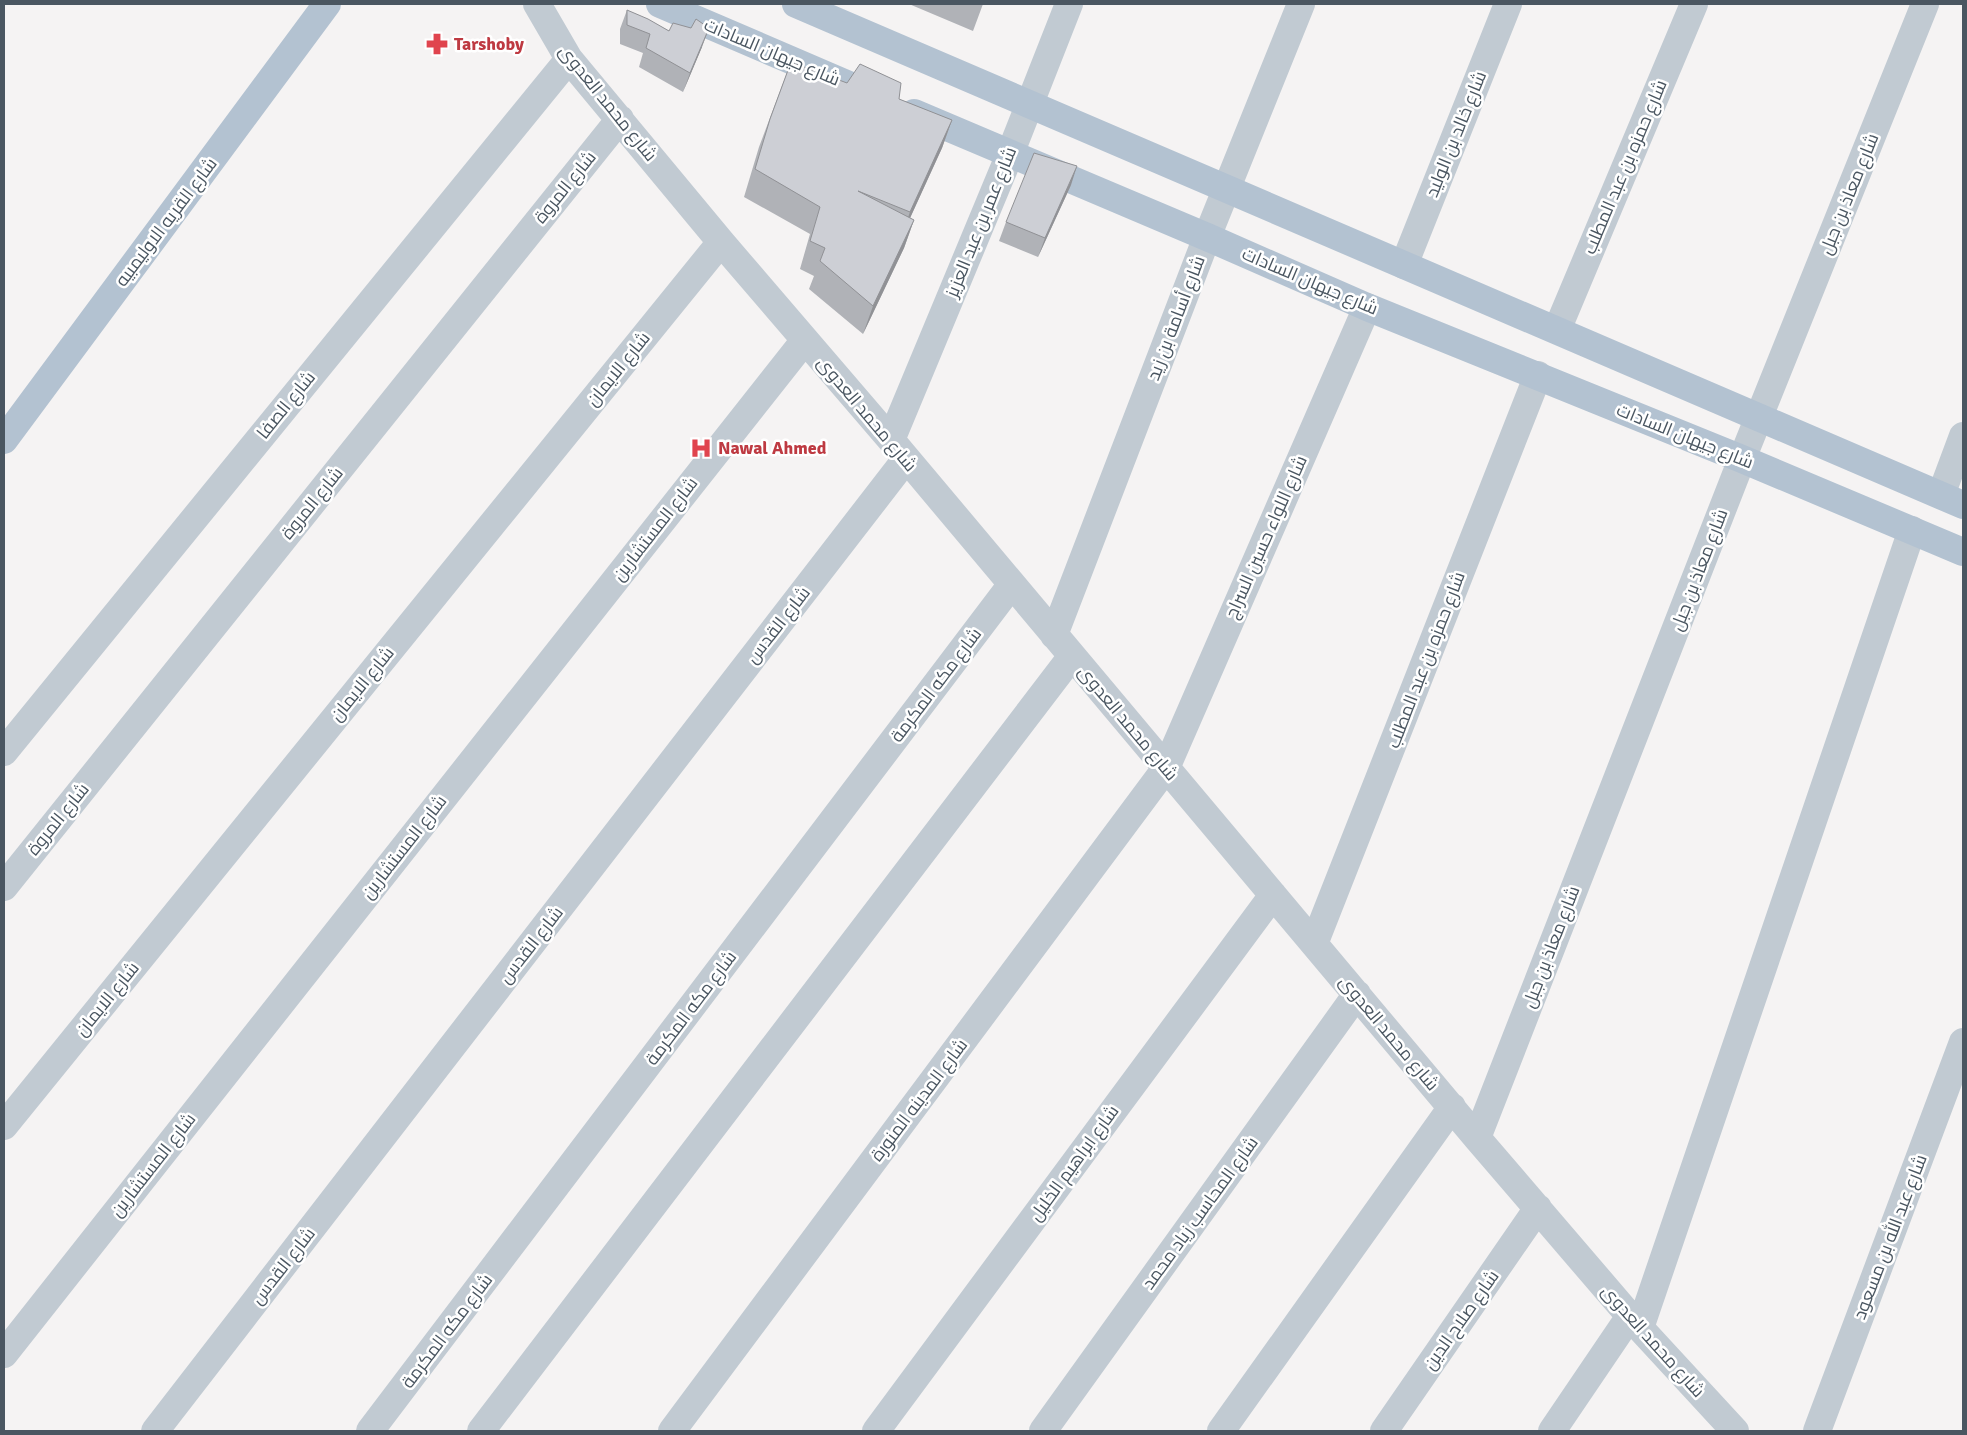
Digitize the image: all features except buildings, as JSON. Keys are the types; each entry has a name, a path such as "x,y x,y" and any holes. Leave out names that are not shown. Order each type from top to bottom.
{"main road":[{"name":"شارع القريه الاوليمبيه","path":"4,440 327,4"},
{"name":"شارع جيهان السادات","path":"660,4 1207,236 1367,307 1538,375 1963,552"},
{"path":"796,4 1952,500"}],"street":[{"name":"شارع محمد العدوى","path":"538,4 569,59 721,242 1012,584 1477,1138 1635,1322 1735,1431"},
{"name":"شارع عمر بن عبد العزيز","path":"898,450 1029,103 1069,4"},
{"name":"شارع أسامة بن زيد","path":"1054,635 1207,236 1301,4"},
{"name":"شارع خالد بن الوليد","path":"1404,265 1508,4"},
{"name":"شارع حمزه بن عبد المطلب","path":"1557,330 1694,4"},
{"name":"شارع معاذ بن جبل","path":"1477,1138 1742,459 1925,4"},
{"name":"شارع الصفا","path":"4,752 569,59"},
{"name":"شارع المروة","path":"4,887 620,119"},
{"name":"شارع الايمان","path":"4,1126 721,242"},
{"name":"شارع اللواء حسين السراج","path":"1166,768 1367,307"},
{"name":"شارع المستشارين","path":"4,1354 805,340"},
{"name":"شارع حمزه بن عبد المطلب","path":"1314,944 1538,375"},
{"path":"1952,500 1963,436"},
{"name":"شارع القدس","path":"155,1431 898,450"},
{"path":"1552,1431 1635,1322 1912,530"},
{"name":"شارع مكه المكرمة","path":"370,1431 1012,584"},
{"path":"481,1431 1072,656"},
{"name":"شارع المدينه المنورة","path":"672,1431 1166,768"},
{"name":"شارع ابراهيم الخليل","path":"876,1431 1273,895"},
{"name":"شارع المحاسب زياد محمد","path":"1043,1431 1357,994"},
{"name":"شارع عبد الله بن مسعود","path":"1817,1431 1963,1042"},
{"path":"1221,1431 1452,1108"},
{"name":"شارع صلاح الدين","path":"1384,1431 1538,1208"}],"place":[{"name":"Tarshoby","path":"437,44"},
{"name":"Nawal Ahmed","path":"701,448"}]}
